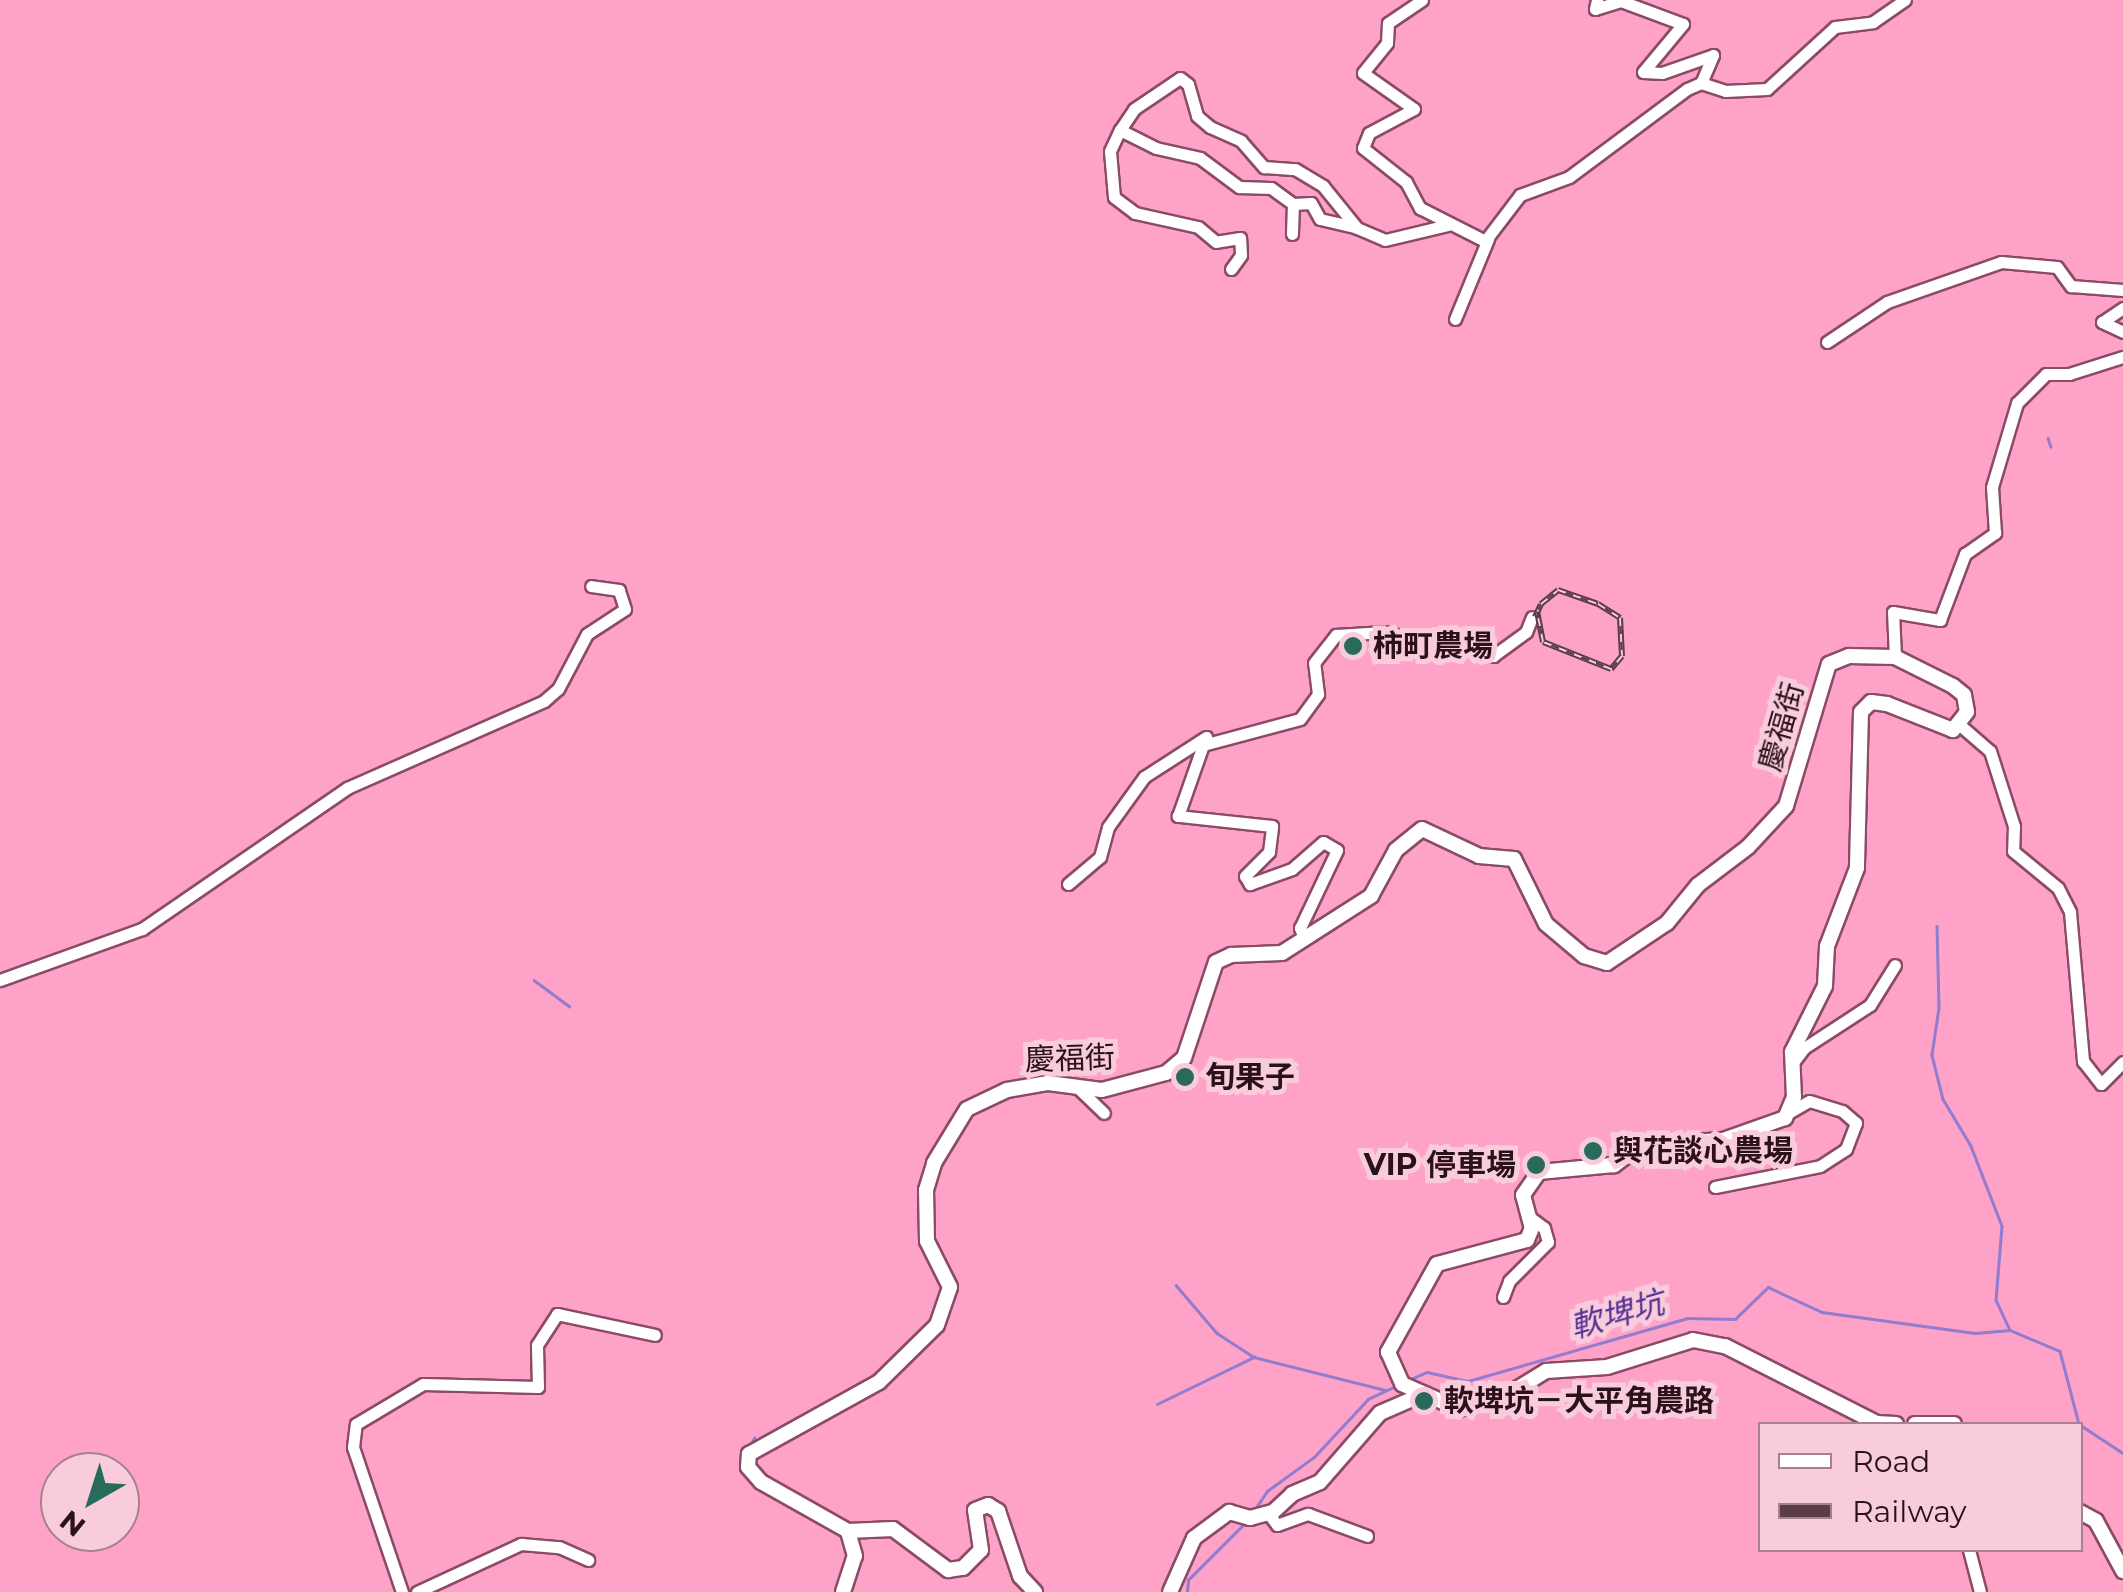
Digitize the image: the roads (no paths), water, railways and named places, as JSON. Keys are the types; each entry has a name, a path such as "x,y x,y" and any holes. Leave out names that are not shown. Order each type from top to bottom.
{"street":[{"path":"1422,0 1388,24 1386,43 1363,73 1414,109 1369,133 1363,148 1406,182 1420,208 1473,240 1488,239"},
{"path":"1456,319 1488,239 1520,195 1569,176 1700,82 1713,56 1662,73 1643,72 1683,24 1622,1 1595,8 1598,0"},
{"path":"1700,82 1725,91 1767,89 1835,27 1872,22 1905,0"},
{"path":"1231,269 1241,255 1240,238 1216,242 1198,227 1118,203 1110,151 1120,130 1134,109 1180,78 1188,84 1197,116 1210,128 1241,141 1264,167 1296,169 1323,186 1357,228"},
{"path":"1120,130 1156,148 1182,150 1239,187 1271,188 1293,204 1311,203 1320,219 1385,240 1452,225"},
{"path":"1292,234 1293,204"},
{"path":"1827,342 1887,302 2001,262 2057,267 2070,286 2123,290"},
{"path":"2123,308 2102,322 2123,332"},
{"path":"1895,657 1893,612 1940,620 1965,554 1995,533 1992,486 2017,403 2046,374 2069,374 2123,357"},
{"path":"0,980 142,929 347,788 544,701 558,689 587,634 625,608 619,590 591,586"},
{"path":"1304,938 1300,928 1336,858 1333,844 1322,842 1292,869 1250,884 1245,876 1269,852 1272,826 1178,816 1203,745 1300,718 1318,694 1314,663 1336,635 1384,632 1493,656 1526,632 1532,617"},
{"name":"慶福街","path":"848,1532 761,1482 748,1466 749,1454 879,1382 937,1325 950,1287 926,1241 926,1190 934,1163 967,1109 1007,1090 1074,1084 1119,1088 1166,1073 1184,1058 1216,962 1231,954 1282,953 1370,896 1396,850 1422,829 1479,856 1514,859 1546,924 1584,956 1607,963 1666,923 1786,806 1830,664 1849,656 1895,657 1964,695 1967,712 1960,726"},
{"path":"1790,1112 1797,1034 1826,986 1826,946 1857,868 1861,712 1870,702 1886,704 1946,728 1960,726 1990,751 2014,826 2013,852 2058,888 2070,912 2086,1035 2083,1060 2101,1084 2123,1062"},
{"path":"1068,884 1100,857 1108,826 1144,777 1210,734 1219,738"},
{"path":"1792,1064 1804,1048 1870,1005 1895,965"},
{"path":"1074,1084 1104,1113"},
{"path":"1715,1188 1820,1166 1846,1149 1856,1123 1822,1101 1737,1137 1641,1145 1614,1165 1539,1172 1523,1195 1528,1216 1527,1240 1437,1264 1424,1279 1390,1338 1400,1382 1459,1409 1480,1405 1546,1371 1607,1367 1693,1340 1750,1357 1873,1422"},
{"path":"1503,1297 1509,1281 1548,1242 1544,1228 1528,1216"},
{"path":"402,1592 354,1447 356,1424 423,1384 538,1387 537,1345 556,1314 655,1334"},
{"path":"1170,1592 1194,1538 1228,1512 1271,1513 1320,1482 1380,1413 1424,1394"},
{"path":"843,1592 855,1556 848,1532 894,1529 948,1570 963,1568 981,1550 975,1510 988,1505 998,1511 1020,1576 1035,1592"},
{"path":"1271,1513 1277,1525 1308,1514 1368,1536"},
{"path":"2083,1514 2096,1521 2123,1571"},
{"path":"416,1592 520,1544 560,1547 588,1560"},
{"path":"1970,1552 1980,1592"}],"waterway":[{"path":"2048,438 2051,447"},
{"path":"1937,926 1939,1008 1932,1055 1943,1099 1971,1146 2002,1226 1996,1300 2010,1330"},
{"path":"534,980 569,1006"},
{"path":"1176,1285 1217,1333 1254,1357"},
{"name":"軟埤坑","path":"1411,1379 1427,1372 1468,1381 1687,1318 1735,1319 1768,1287 1822,1312 1975,1333 2010,1330 2060,1351 2078,1422"},
{"path":"1157,1404 1254,1357 1385,1390"},
{"name":"軟埤坑","path":"1253,1512 1267,1491 1314,1457 1368,1399 1394,1387"},
{"name":"軟埤坑","path":"2083,1427 2123,1453"},
{"path":"751,1444 754,1438"},
{"name":"軟埤坑","path":"1187,1592 1188,1580 1245,1523"}],"railway":[{"path":"1535,617 1541,604 1558,590 1598,604 1620,618 1622,656 1611,669 1543,642 1537,612"}],"place":[{"name":"柿町農場","path":"1353,646"},
{"name":"旬果子","path":"1185,1077"},
{"name":"與花談心農場","path":"1593,1151"},
{"name":"VIP 停車場","path":"1536,1165"},
{"name":"軟埤坑－大平角農路","path":"1424,1401"}]}
